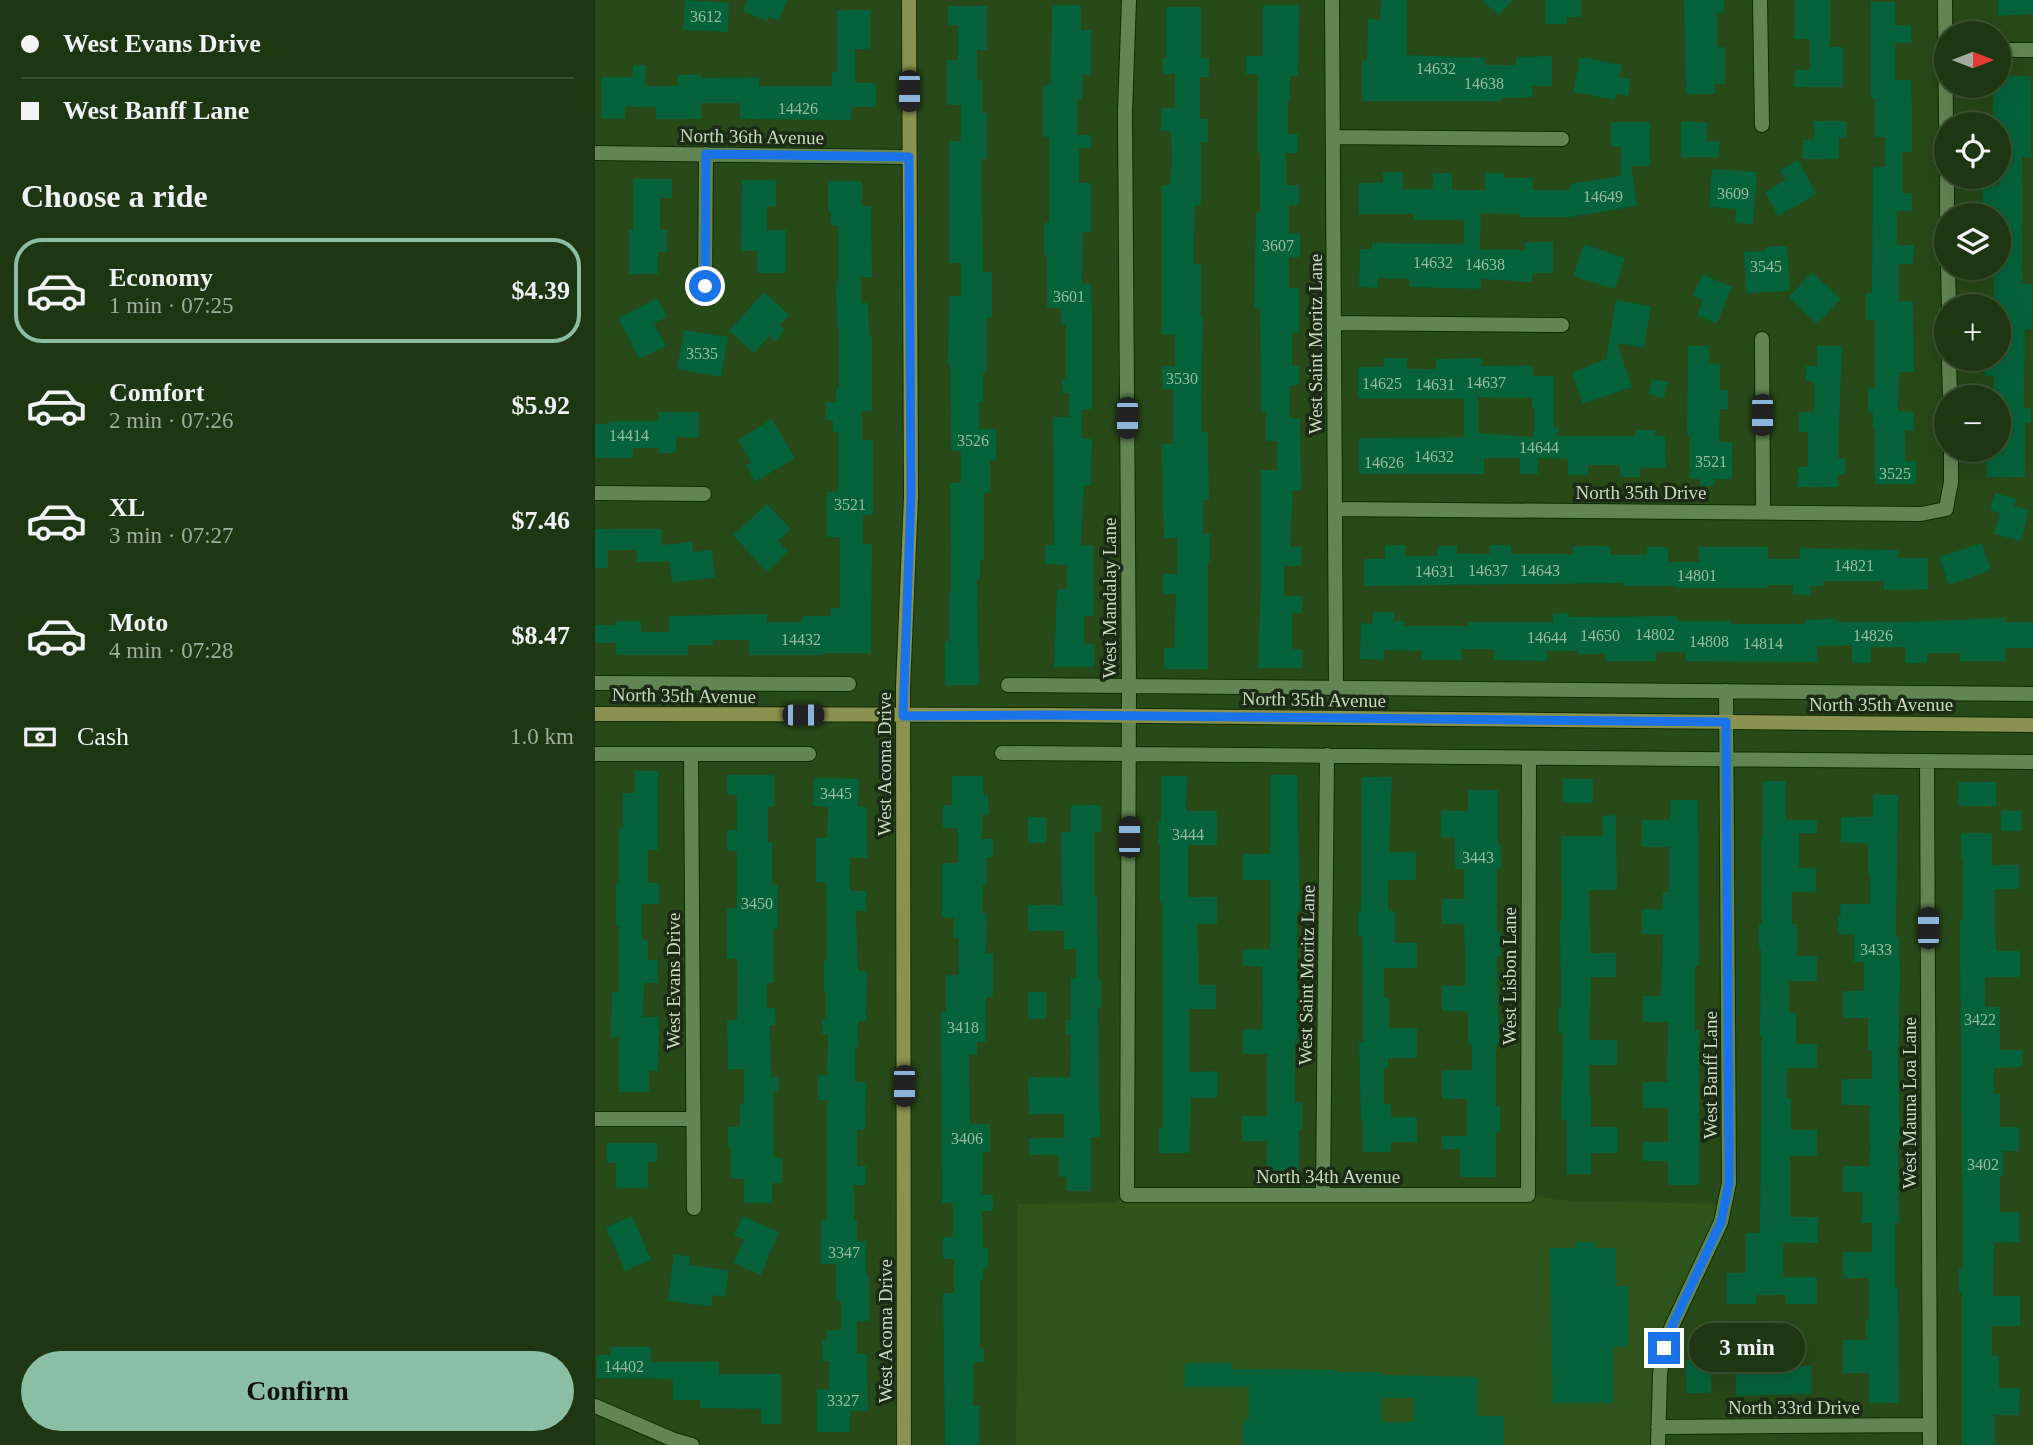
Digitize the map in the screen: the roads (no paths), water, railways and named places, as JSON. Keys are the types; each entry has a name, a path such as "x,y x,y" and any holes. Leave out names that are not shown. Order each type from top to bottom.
{"street":[{"name":"West Acoma Drive","path":"904,1445 903,716 911,497 909,0"},
{"name":"West Mandalay Lane","path":"1127,1195 1129,687 1125,125 1129,0"},
{"name":"West Saint Moritz Lane","path":"1332,0 1336,688"},
{"path":"1760,0 1762,125"},
{"path":"1945,0 1945,21"},
{"path":"2011,50 2033,50"},
{"path":"1333,137 1562,139"},
{"name":"North 36th Avenue","path":"595,153 909,157"},
{"path":"705,286 706,154"},
{"path":"1334,323 1562,325"},
{"path":"1762,339 1763,512"},
{"name":"North 35th Drive","path":"1335,509 1921,514 1947,509 1951,462"},
{"path":"595,493 704,494"},
{"name":"North 35th Avenue","path":"595,683 849,684"},
{"name":"North 35th Avenue","path":"1008,685 2033,694"},
{"name":"West Banff Lane","path":"1658,1445 1660,1374 1664,1348 1721,1222 1729,1183 1726,691"},
{"name":"North 35th Avenue","path":"595,714 2033,724"},
{"path":"1002,753 2033,762"},
{"path":"595,754 809,754"},
{"name":"West Evans Drive","path":"691,755 694,1208"},
{"name":"West Saint Moritz Lane","path":"1323,1195 1327,755"},
{"name":"West Lisbon Lane","path":"1528,758 1528,1195"},
{"name":"West Mauna Loa Lane","path":"1927,762 1930,1445"},
{"path":"595,1119 692,1119"},
{"name":"North 34th Avenue","path":"1127,1195 1528,1195"},
{"path":"595,1406 692,1445"},
{"name":"North 33rd Drive","path":"1658,1427 1930,1425"}]}
